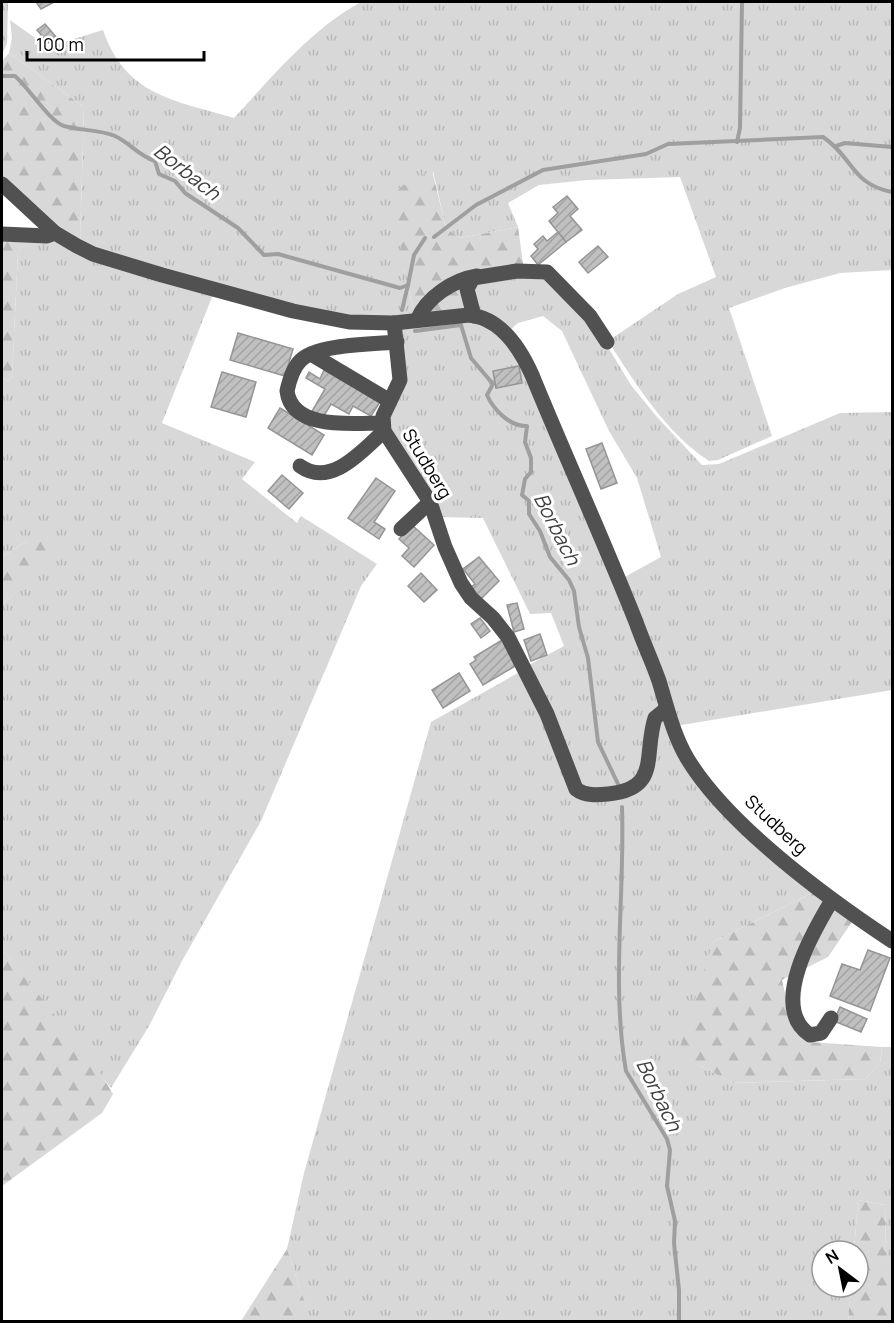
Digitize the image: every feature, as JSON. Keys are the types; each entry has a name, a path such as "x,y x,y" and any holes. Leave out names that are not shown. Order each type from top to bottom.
{"street":[{"path":"2,184 56,233 93,254 293,311 349,322 394,323 474,316 467,289 470,281 478,276"},
{"path":"2,234 47,236 56,233"},
{"path":"417,320 427,304 458,280 478,276 547,272 590,316 607,342"},
{"name":"Studberg","path":"474,316 492,323 508,335 528,364 619,580 659,681 666,709 687,757 721,800 774,852 832,900 892,941"},
{"name":"Studberg","path":"394,323 400,380 390,401 383,427 430,502 444,548 461,583 471,598 497,622 508,637 547,714 576,789 585,794 605,794 622,792 638,784 647,771 655,718 666,709"},
{"path":"383,427 318,423 299,411 288,398 288,387 299,361 311,354 397,342"},
{"path":"311,354 390,401"},
{"path":"300,466 316,474 336,470 349,462 383,427"},
{"path":"401,529 430,502"},
{"path":"831,1018 821,1033 810,1035 799,1024 792,998 794,979 832,900"}],"green space":[{"path":"2,2 8,2 7,43 2,55"},
{"path":"361,2 892,2 892,270 840,273 785,288 729,308 772,436 718,460 709,461 693,450 665,422 640,390 608,341 678,294 716,277 680,177 587,180 539,185 508,203 518,227 460,238 446,228 433,171 403,267 416,318 375,319 294,307 80,243 84,107 9,53 12,38 10,20 48,47 103,30 113,52 125,69 139,82 172,100 234,118 309,40 342,13"},
{"path":"9,53 84,107 80,243 71,239 2,180 2,61"},
{"path":"432,170 446,228 460,238 518,227 524,270 475,275 473,314 416,318 403,267 395,190"},
{"path":"2,237 32,239 18,251 12,376 8,381 2,377"},
{"path":"32,239 58,242 214,292 162,423 255,462 242,479 297,523 301,516 377,564 361,586 261,821 182,961 149,1026 111,1088 2,949 2,605 40,570 27,541 2,557 2,377 8,381 12,376 18,251"},
{"path":"541,272 606,344 631,385 657,417 702,465 719,464 840,413 892,412 892,690 676,726 621,579 661,557 637,478 609,431 562,331 543,316 518,323 507,333 475,315 468,286"},
{"path":"474,317 517,348 664,708 640,781 586,792 527,666 564,646 551,613 530,614 483,518 437,517 385,427 400,388 396,324"},
{"path":"27,541 44,542 54,546 52,555 40,571 2,605 2,557"},
{"path":"525,669 575,790 633,790 654,724 665,711 680,752 816,891 713,942 699,1065 733,1083 865,1079 880,1063 882,1047 892,1047 892,1263 886,1254 885,1205 858,1200 855,1239 810,1239 810,1299 850,1299 848,1321 311,1322 287,1249 304,1173 431,722"},
{"path":"816,891 854,919 828,957 782,980 791,1019 810,1042 882,1047 880,1063 865,1079 733,1083 699,1065 676,1060 713,942"},
{"path":"2,949 98,1069 113,1094 102,1113 2,1186"},
{"path":"858,1200 885,1205 886,1254 892,1263 892,1321 848,1321 850,1299 870,1299 870,1239 855,1239"},
{"path":"287,1249 311,1321 241,1321"}],"building":[{"path":"36,2 54,2 41,9"},
{"path":"45,24 56,37 48,43 37,30"},
{"path":"567,196 578,209 570,216 582,230 566,242 549,221 558,213 553,207"},
{"path":"558,232 566,242 538,265 531,256 538,249 534,244 543,236 547,241"},
{"path":"598,246 608,257 588,273 579,262"},
{"path":"238,333 293,349 285,376 230,360"},
{"path":"519,366 522,383 496,388 493,371"},
{"path":"324,370 380,402 371,416 353,406 349,414 331,404 322,419 311,413 325,389 306,378 309,372 320,379"},
{"path":"222,372 256,382 246,417 211,407"},
{"path":"280,408 324,435 312,455 268,428"},
{"path":"602,443 617,483 601,489 586,449"},
{"path":"282,475 303,493 289,509 268,491"},
{"path":"376,478 395,491 374,522 385,529 379,539 348,518"},
{"path":"412,525 434,545 414,567 402,556 409,548 399,539"},
{"path":"479,557 499,581 479,601 468,589 475,584 463,569"},
{"path":"421,573 437,590 424,602 408,586"},
{"path":"517,603 524,629 514,632 507,605"},
{"path":"480,618 490,631 481,638 471,624"},
{"path":"540,634 547,655 531,661 524,640"},
{"path":"502,640 517,665 483,685 470,664 476,660 474,657"},
{"path":"459,673 470,691 443,708 432,690"},
{"path":"868,950 890,958 870,1011 830,996 842,964 860,970"},
{"path":"840,1007 867,1019 861,1032 834,1021"}],"waterway":[{"path":"737,142 740,128 742,2"},
{"name":"Borbach","path":"2,76 15,76 58,123 70,128 115,136 155,161 159,174 175,181 185,193 238,228 264,255 278,254 400,288 408,285 402,310"},
{"path":"434,237 476,205 543,170 646,154 668,144 823,137 868,183 892,192"},
{"path":"836,146 845,143 892,147"},
{"path":"408,285 414,255 425,238"},
{"name":"Borbach","path":"415,331 461,325 471,358 493,384 487,395 490,400 508,420 514,424 527,426 525,442 531,458 531,472 525,479 522,495 529,501 529,514 540,531 550,557 569,580 574,591 579,627 588,658 598,742 618,784"},
{"name":"Borbach","path":"622,807 619,973 622,1039 626,1071 667,1139 670,1150 667,1186 675,1221 674,1243 679,1290 679,1322"}]}
